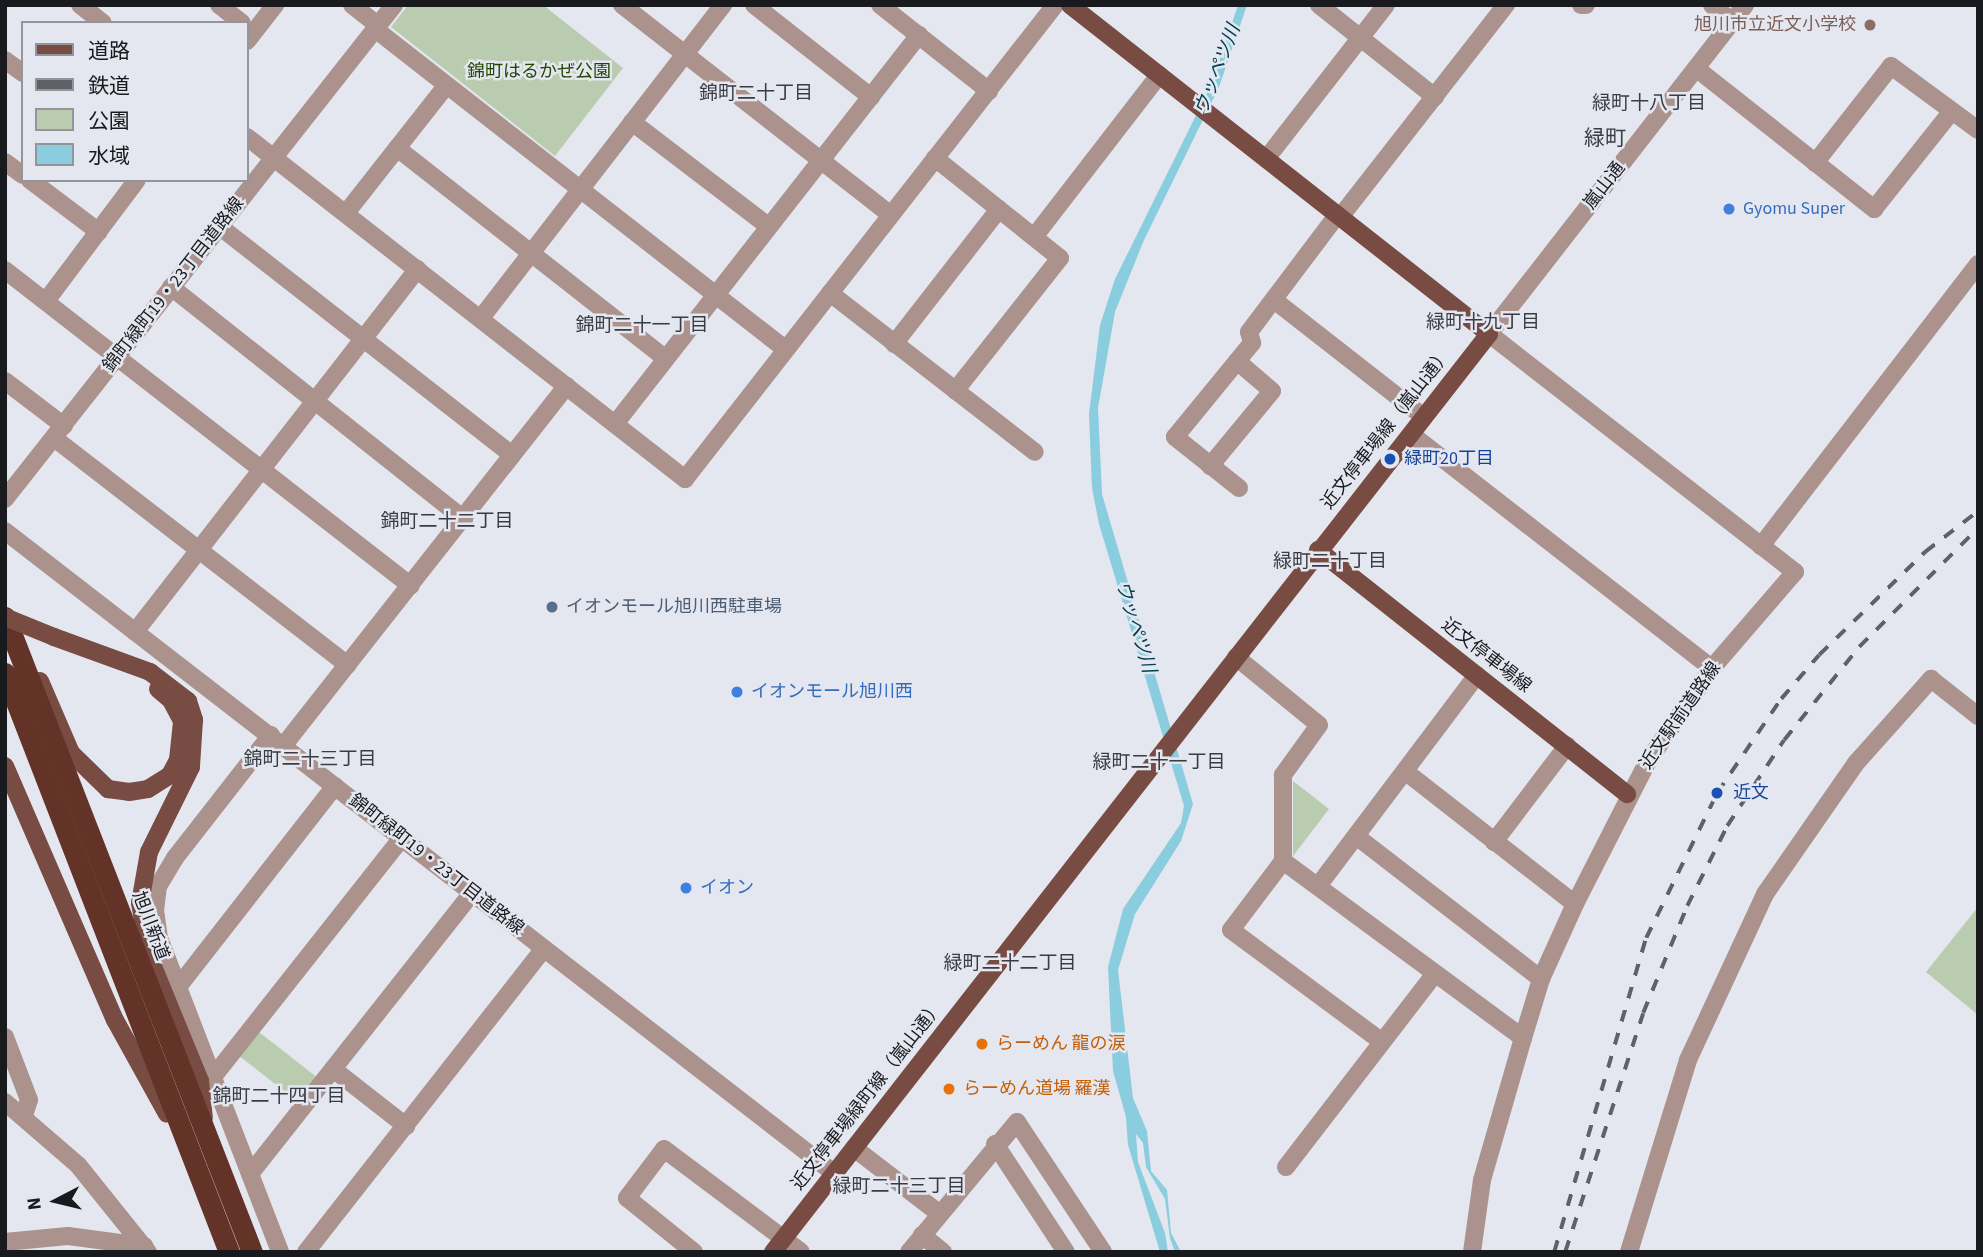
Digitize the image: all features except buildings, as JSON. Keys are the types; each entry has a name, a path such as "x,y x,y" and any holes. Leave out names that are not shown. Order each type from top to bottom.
{"highway":[{"name":"旭川新道","path":"5,617 253,1252"},
{"path":"5,673 229,1252"}],"main road":[{"path":"1070,5 1489,334"},
{"name":"近文停車場線（嵐山通）","path":"1318,551 1489,334"},
{"path":"1236,657 1318,551"},
{"name":"近文停車場線","path":"1318,551 1627,794"},
{"path":"5,608 71,753 108,789 129,792 148,789 170,775 182,744 182,721 171,700 118,662"},
{"path":"5,617 54,638 150,672 174,687 188,701 194,720 191,767 149,852 140,902 150,959 200,1081 206,1135"},
{"name":"近文停車場緑町線（嵐山通）","path":"778,1245 1236,657"},
{"path":"5,766 115,1020 195,1163"}],"street":[{"path":"80,5 100,21"},
{"path":"219,5 236,21"},
{"path":"248,30 275,5"},
{"path":"352,5 446,86 785,349"},
{"name":"錦町緑町19・23丁目道路線","path":"5,499 394,5"},
{"path":"622,5 891,215"},
{"path":"481,318 723,5"},
{"path":"754,5 871,97"},
{"path":"880,5 989,91"},
{"path":"248,137 685,479 1055,5"},
{"path":"1319,5 1435,97"},
{"path":"1266,159 1386,5"},
{"path":"1239,488 1175,437 1252,343 1249,332 1506,5"},
{"path":"1712,5 1732,22"},
{"name":"嵐山通","path":"1489,334 1745,5"},
{"path":"615,424 919,35"},
{"path":"5,60 21,72"},
{"path":"1815,163 1891,66 1978,130"},
{"path":"1697,69 1874,209 1952,111"},
{"path":"1034,237 1159,75"},
{"path":"346,213 446,86"},
{"path":"632,122 768,226"},
{"path":"397,148 665,358"},
{"path":"935,158 1060,258 955,391"},
{"path":"5,162 21,174"},
{"path":"33,182 99,232"},
{"path":"46,301 136,182"},
{"path":"894,344 999,209"},
{"path":"219,226 512,455"},
{"path":"1489,334 1762,546 1978,264"},
{"path":"135,632 418,269"},
{"path":"5,270 411,586"},
{"path":"171,287 464,519"},
{"path":"830,293 1035,452"},
{"path":"1274,300 1424,417"},
{"path":"1210,466 1272,391 1237,361"},
{"path":"5,381 59,432 198,549 348,664"},
{"path":"280,1252 159,938 155,910 158,886 277,740 348,664 567,386"},
{"path":"1411,433 1712,668"},
{"name":"錦町緑町19・23丁目道路線","path":"5,531 834,1173"},
{"name":"近文駅前道路線","path":"1472,1252 1482,1180 1541,979 1627,794 1712,668 1795,572 1762,546"},
{"path":"1236,657 1319,724 1283,775 1283,861 1231,930 1381,1041"},
{"path":"1318,886 1477,675"},
{"path":"1629,1252 1688,1060 1765,894 1856,763 1931,680 1978,716"},
{"path":"1494,842 1567,746"},
{"path":"1406,772 1575,904"},
{"path":"178,987 335,786"},
{"path":"1356,836 1541,979"},
{"path":"212,1077 402,838"},
{"path":"1283,861 1434,975 1523,1038"},
{"path":"250,1174 471,894"},
{"path":"306,1252 544,949"},
{"path":"1286,1167 1434,975"},
{"path":"5,1037 29,1100 11,1108 78,1165 146,1249"},
{"path":"333,1069 406,1126"},
{"path":"909,1252 995,1144 1017,1122 1103,1252"},
{"path":"995,1144 1066,1252"},
{"path":"854,1148 940,1214"},
{"path":"694,1252 627,1198 664,1149 778,1245 801,1252"},
{"path":"922,1235 943,1252"},
{"path":"18,1244 68,1236 146,1249"}],"green space":[{"name":"錦町はるかぜ公園","path":"408,5 543,5 623,68 555,156 391,27"},
{"path":"1293,781 1329,809 1293,856"},
{"path":"1978,907 1978,1015 1926,972"},
{"path":"259,1032 318,1078 299,1103 240,1056"}],"water":[{"name":"ウッペツ川","path":"1238,5 1247,5 1219,87 1144,240 1115,312 1098,408 1102,494 1193,804 1181,841 1135,914 1118,970 1133,1098 1147,1131 1151,1171 1167,1190 1171,1233 1181,1252 1175,1252 1170,1238 1165,1199 1146,1167 1143,1143 1136,1134 1138,1162 1165,1233 1168,1252 1160,1252 1128,1145 1126,1117 1113,1071 1108,967 1123,909 1181,823 1184,806 1099,524 1092,488 1089,414 1100,325 1115,279 1212,83"}],"railway":[{"path":"1554,1252 1646,938 1717,793 1781,699 1819,655 1925,552 1978,511"},
{"path":"1565,1252 1643,1013 1687,906 1727,826 1784,740 1859,647 1978,528"}],"place":[{"name":"旭川市立近文小学校","path":"1870,25"},
{"name":"Gyomu Super","path":"1729,209"},
{"name":"緑町20丁目","path":"1390,459"},
{"name":"イオンモール旭川西駐車場","path":"552,607"},
{"name":"イオンモール旭川西","path":"737,692"},
{"name":"近文","path":"1717,793"},
{"name":"イオン","path":"686,888"},
{"name":"らーめん 龍の涙","path":"982,1044"},
{"name":"らーめん道場 羅漢","path":"949,1089"}],"district":[{"name":"錦町二十丁目","path":"756,94"},
{"name":"緑町十八丁目","path":"1649,104"},
{"name":"緑町","path":"1605,138"},
{"name":"緑町十九丁目","path":"1483,323"},
{"name":"錦町二十一丁目","path":"642,326"},
{"name":"錦町二十二丁目","path":"447,522"},
{"name":"緑町二十丁目","path":"1330,562"},
{"name":"錦町二十三丁目","path":"310,760"},
{"name":"緑町二十一丁目","path":"1159,763"},
{"name":"緑町二十二丁目","path":"1010,964"},
{"name":"錦町二十四丁目","path":"279,1097"},
{"name":"緑町二十三丁目","path":"899,1187"}]}
